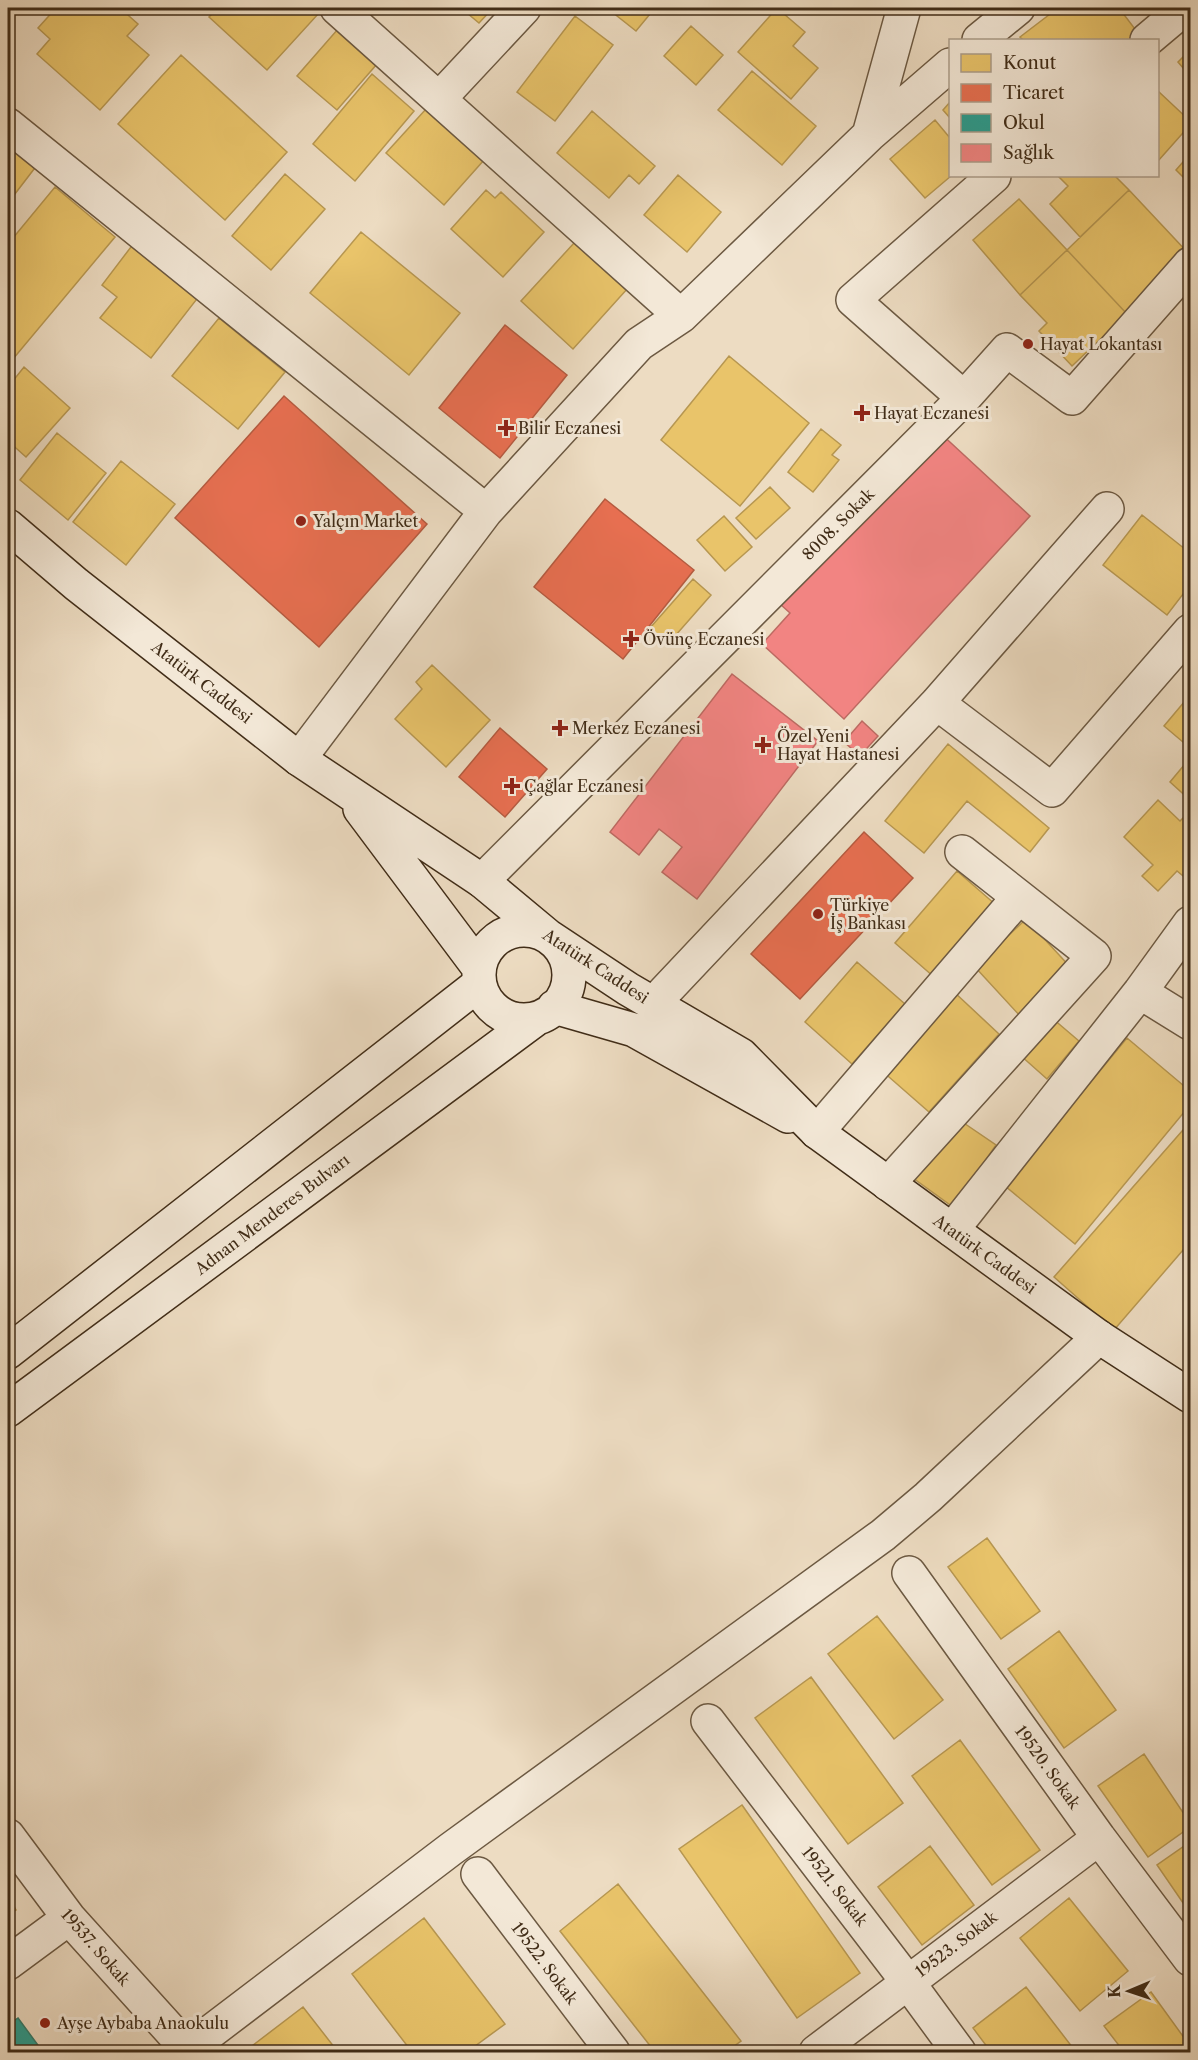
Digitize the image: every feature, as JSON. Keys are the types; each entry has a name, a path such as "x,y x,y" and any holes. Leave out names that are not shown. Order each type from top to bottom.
{"street":[{"path":"337,8 681,316"},
{"path":"439,99 524,8"},
{"path":"869,135 904,8"},
{"path":"981,39 1018,8"},
{"path":"1148,39 1185,8"},
{"path":"299,759 486,511 639,344 681,316 869,135 949,67"},
{"path":"8,125 486,511"},
{"path":"964,398 853,300 993,177"},
{"name":"8008. Sokak","path":"482,880 964,398 1007,350 1072,398 1191,264"},
{"path":"654,1003 937,702 1107,509"},
{"name":"Atatürk Caddesi","path":"8,526 76,584 299,759 482,880 548,936 741,1055 817,1132 1099,1337 1191,1396"},
{"path":"937,702 1052,790 1191,631"},
{"path":"8,1352 479,976 483,954 492,942 504,934 526,930 548,936 559,945 567,959 569,974 567,988 561,1002 545,1013 521,1020 500,1013 484,997 479,976 344,789"},
{"path":"888,1184 1094,957 962,852"},
{"path":"545,1013 634,1030 735,1089 817,1132 1018,898"},
{"path":"952,1230 1140,992 1191,923"},
{"path":"1140,992 1191,1023"},
{"name":"Adnan Menderes Bulvarı","path":"8,1410 545,1013"},
{"path":"189,2051 451,1849 883,1535 928,1497 1099,1337"},
{"name":"19520. Sokak","path":"909,1573 1099,1838 1191,1959"},
{"name":"19521. Sokak","path":"708,1721 908,1980 959,2052"},
{"name":"19537. Sokak","path":"8,1836 69,1918 189,2051"},
{"name":"19523. Sokak","path":"816,2052 908,1980 1099,1838"},
{"name":"19522. Sokak","path":"478,1874 613,2052"},
{"path":"8,1963 69,1918"}],"building: Konut":[{"path":"56,8 120,8 138,24 127,36 149,55 100,110 37,54 50,39 38,28"},
{"path":"218,8 314,8 320,12 267,70 209,17"},
{"path":"461,8 493,8 479,23"},
{"path":"607,8 655,8 636,31"},
{"path":"777,8 805,32 793,46 818,68 791,99 738,52"},
{"path":"1058,8 1119,8 1138,33 1130,39 1022,39 1020,37"},
{"path":"575,16 613,45 555,121 517,92"},
{"path":"691,26 723,55 696,85 664,56"},
{"path":"338,29 377,64 337,110 297,76"},
{"path":"1190,50 1190,76 1178,62"},
{"path":"181,55 287,152 225,220 118,124"},
{"path":"752,71 816,126 782,165 718,110"},
{"path":"372,74 414,111 355,181 313,144"},
{"path":"1159,92 1190,121 1190,125 1159,160"},
{"path":"949,103 949,117 943,110"},
{"path":"426,109 484,160 444,205 386,153"},
{"path":"592,111 655,166 639,184 629,175 609,198 557,153"},
{"path":"935,120 949,137 950,177 925,198 890,159"},
{"path":"8,127 44,156 8,203"},
{"path":"1190,154 1190,184 1176,170"},
{"path":"285,174 325,209 271,270 232,236"},
{"path":"678,175 721,212 687,252 644,215"},
{"path":"1059,177 1116,177 1129,190 1080,237 1050,204 1068,186"},
{"path":"55,187 115,237 8,365 8,244"},
{"path":"486,190 495,198 501,192 544,232 503,277 451,229"},
{"path":"1129,190 1189,254 1127,314 1067,250"},
{"path":"1019,199 1067,250 1020,295 973,240"},
{"path":"585,231 637,278 573,349 521,301"},
{"path":"361,232 460,313 409,375 310,293"},
{"path":"134,243 200,295 151,358 100,318 117,297 102,285"},
{"path":"1067,250 1127,314 1072,366 1039,331 1047,323 1020,295"},
{"path":"219,318 285,372 238,429 172,376"},
{"path":"729,356 809,423 740,506 661,440"},
{"path":"24,367 70,408 26,457 8,441 8,387"},
{"path":"821,429 841,445 832,455 839,460 813,492 788,472"},
{"path":"57,433 106,473 68,520 20,480"},
{"path":"121,461 175,504 126,565 73,522"},
{"path":"770,487 790,508 756,539 736,518"},
{"path":"1142,515 1190,553 1190,585 1167,615 1103,565"},
{"path":"724,516 752,547 725,571 697,540"},
{"path":"693,579 711,595 668,644 650,628"},
{"path":"432,665 490,720 446,767 395,719 422,689 416,682"},
{"path":"1190,695 1190,748 1164,726"},
{"path":"948,744 1049,828 1030,852 967,801 924,853 885,821"},
{"path":"1190,758 1190,800 1170,782"},
{"path":"1158,800 1180,821 1187,814 1190,817 1190,878 1188,880 1177,871 1158,891 1142,876 1153,865 1124,837"},
{"path":"957,871 996,905 934,977 895,943"},
{"path":"1026,919 1072,969 1021,1017 975,967"},
{"path":"857,962 905,1004 852,1064 805,1022"},
{"path":"953,991 999,1034 929,1112 881,1070"},
{"path":"1052,1018 1079,1041 1047,1079 1020,1055"},
{"path":"1127,1038 1190,1091 1190,1105 1075,1244 1005,1186"},
{"path":"955,1117 996,1145 953,1207 913,1178"},
{"path":"1190,1122 1190,1242 1114,1330 1054,1277"},
{"path":"987,1538 1040,1611 1001,1639 948,1567"},
{"path":"877,1616 943,1700 894,1739 828,1654"},
{"path":"1059,1631 1116,1710 1064,1748 1008,1669"},
{"path":"811,1677 903,1803 848,1844 755,1718"},
{"path":"960,1740 1040,1850 992,1885 912,1776"},
{"path":"1144,1754 1190,1823 1190,1827 1148,1857 1098,1786"},
{"path":"742,1805 860,1973 797,2018 679,1849"},
{"path":"1190,1842 1190,1913 1157,1865"},
{"path":"930,1846 974,1905 922,1945 878,1887"},
{"path":"618,1884 741,2041 726,2052 655,2052 560,1931"},
{"path":"8,1895 16,1910 8,1915"},
{"path":"1069,1898 1128,1971 1080,2011 1020,1938"},
{"path":"424,1918 505,2024 467,2052 412,2052 352,1974"},
{"path":"1026,1987 1076,2052 991,2052 973,2028"},
{"path":"1151,1992 1190,2046 1190,2052 1124,2052 1104,2026"},
{"path":"303,2007 338,2052 244,2052"}],"building: Ticaret":[{"path":"505,325 567,375 500,458 439,408"},
{"name":"Yalçın Market","path":"284,396 427,524 319,647 175,518"},
{"path":"605,499 694,570 623,659 534,587"},
{"path":"500,728 547,769 505,817 459,777"},
{"path":"864,832 913,878 800,999 751,954"}],"building: Okul":[{"name":"Ayşe Aybaba Anaokulu","path":"18,2018 43,2052 8,2052 8,2025"}],"building: Sağlık":[{"path":"938,431 1030,516 844,719 762,644 790,613 780,604"},
{"path":"732,674 818,741 697,899 662,872 682,847 659,829 639,855 610,832"},
{"path":"862,721 878,736 860,756 844,742"}],"place":[{"name":"Hayat Lokantası","path":"1028,344"},
{"name":"Hayat Eczanesi","path":"862,413"},
{"name":"Bilir Eczanesi","path":"506,428"},
{"name":"Yalçın Market","path":"301,521"},
{"name":"Övünç Eczanesi","path":"631,639"},
{"name":"Merkez Eczanesi","path":"560,728"},
{"name":"Özel Yeni Hayat Hastanesi","path":"763,745"},
{"name":"Çağlar Eczanesi","path":"512,786"},
{"name":"Türkiye İş Bankası","path":"818,914"},
{"name":"Ayşe Aybaba Anaokulu","path":"45,2023"}]}
